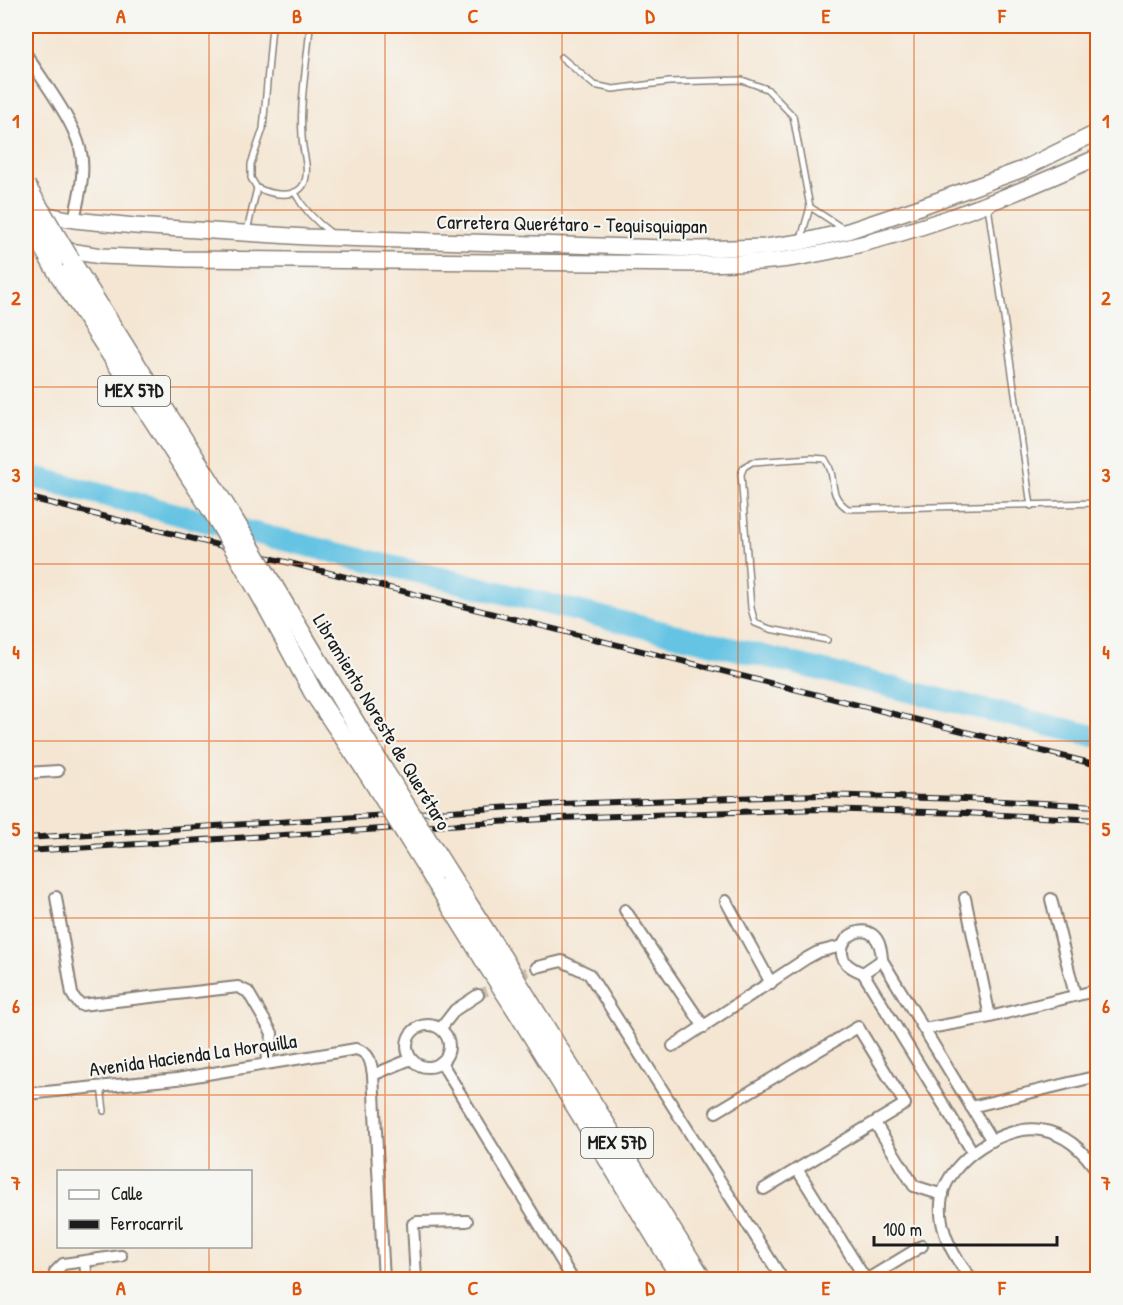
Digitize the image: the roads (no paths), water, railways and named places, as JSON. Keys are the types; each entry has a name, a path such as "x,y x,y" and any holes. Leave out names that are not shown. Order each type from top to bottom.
{"highway":[{"name":"Libramiento Noreste de Querétaro","path":"26,186 376,772 524,1009 682,1280"},
{"name":"Libramiento Noreste de Querétaro","path":"26,217 53,265 222,514"},
{"name":"Libramiento Noreste de Querétaro","path":"524,1009 703,1280"}],"main road":[{"name":"Carretera Querétaro - Tequisquiapan","path":"26,211 74,220 338,238 698,249 765,247 801,242 848,231 1023,169 1098,132"},
{"name":"Carretera Querétaro - Tequisquiapan","path":"26,244 101,256 184,259 699,264 755,262 812,255 915,230 988,205 1098,157"}],"street":[{"path":"26,54 73,128 82,158 82,182 74,220"},
{"path":"26,773 58,771"},
{"path":"56,897 72,994 81,1005 238,987 248,992 272,1033 271,1048 265,1064"},
{"path":"965,898 990,1017"},
{"path":"1051,899 1075,995"},
{"path":"726,901 771,983"},
{"path":"625,910 704,1027"},
{"path":"972,1151 863,973 847,964 842,946 854,932 872,933 879,940 882,960 992,1141"},
{"path":"673,1046 818,952 842,946"},
{"path":"863,973 882,960"},
{"path":"537,967 562,961 589,974 783,1280"},
{"path":"924,1029 990,1017 1098,990"},
{"path":"441,1028 455,1010 478,995"},
{"path":"429,1024 441,1028 448,1039 447,1056 434,1066 418,1065 407,1052 408,1036 421,1025 429,1024"},
{"path":"716,1112 858,1027 905,1104 764,1189"},
{"name":"Avenida Hacienda La Horquilla","path":"26,1094 177,1079 356,1049 364,1051 370,1059 373,1075"},
{"path":"384,1280 373,1075 411,1059"},
{"path":"441,1062 573,1280"},
{"path":"971,1107 1098,1076"},
{"path":"875,1123 914,1186 943,1195"},
{"path":"973,1280 964,1270 945,1234 942,1216 943,1195 954,1173 972,1151 1017,1131 1041,1130 1065,1138 1088,1156 1098,1173"},
{"path":"797,1169 866,1280 921,1246"},
{"path":"416,1280 413,1224 467,1221"},
{"path":"56,1280 55,1272 63,1264 121,1256"},
{"path":"85,1262 87,1280"}],"lane":[{"path":"272,26 263,129 251,164 251,178 257,188 269,194 295,193 303,184 307,170 301,130 310,26"},
{"path":"561,57 594,85 614,89 669,82 742,80 767,89 793,117 810,207 801,242"},
{"path":"246,233 257,188"},
{"path":"295,193 313,218 338,238"},
{"path":"988,205 1031,506"},
{"path":"810,207 848,231"},
{"path":"827,640 770,629 755,623 750,597 741,474 744,467 752,462 825,459 832,469 834,494 839,503 848,509 1098,503"},
{"path":"100,1086 104,1111"}],"waterway":[{"path":"26,475 180,515 1098,737"}],"tunnel":[{"path":"478,995 537,967"}],"railway":[{"path":"26,497 1098,765"},
{"path":"26,838 560,804 818,795 1098,806"},
{"path":"26,851 560,818 818,809 1098,820"}]}
